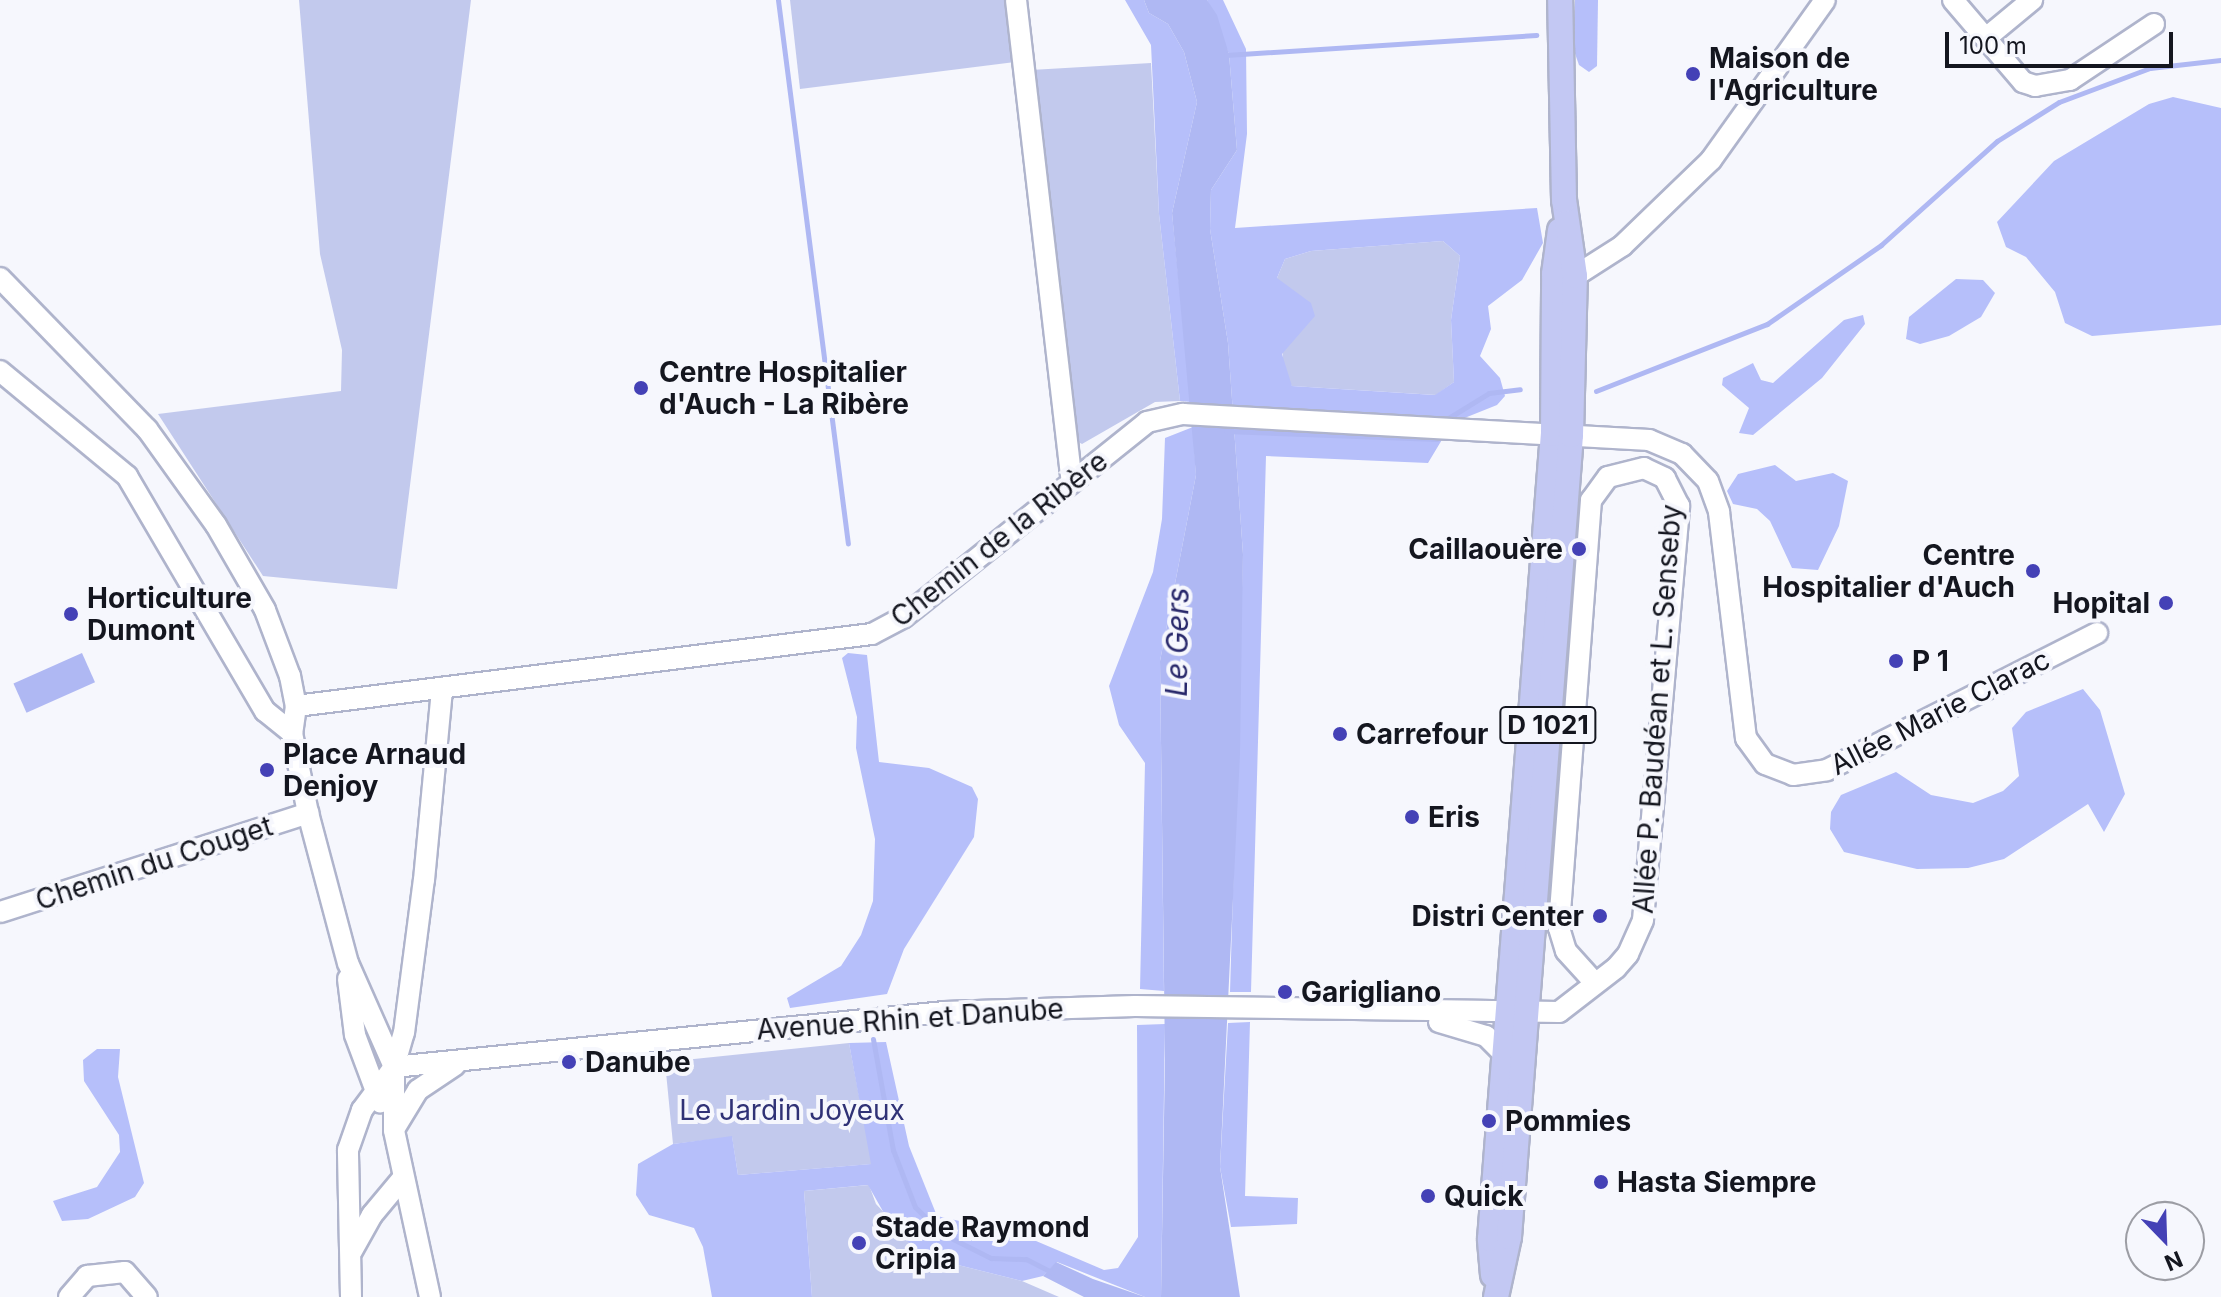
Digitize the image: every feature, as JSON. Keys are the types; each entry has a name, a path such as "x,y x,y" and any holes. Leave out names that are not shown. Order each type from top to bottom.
{"main road":[{"name":"D 1021","path":"1495,1297 1509,1237 1517,1014 1562,434 1565,275 1560,0"},
{"name":"D 1021","path":"1495,1297 1490,1239 1504,1054 1517,1014"}],"street":[{"path":"1016,0 1072,482"},
{"path":"1565,275 1622,246 1711,160 1825,0"},
{"path":"1953,0 2023,82 2046,87 2070,80 2154,24"},
{"path":"1986,38 2032,0"},
{"path":"0,278 147,429 216,525 281,646 296,706 292,733 308,813 348,963 388,1080 402,1179 430,1297"},
{"path":"0,371 127,476 265,711 292,733"},
{"name":"Chemin de la Ribère","path":"296,706 872,634 904,617 1147,422 1183,414 1562,434"},
{"name":"Allée Marie Clarac","path":"1562,434 1649,440 1682,454 1708,481 1719,512 1746,738 1765,764 1779,771 1807,776 1827,770 2097,633"},
{"path":"1665,478 1682,454"},
{"name":"Allée P. Baudéan et L. Senseby","path":"1517,1014 1559,1012 1595,983 1628,954 1643,920 1679,506 1665,478 1644,468 1621,470 1608,477 1591,500 1559,928 1566,951 1595,983"},
{"path":"351,1297 348,1150 355,1125 388,1080 404,1033 442,688"},
{"name":"Chemin du Couget","path":"0,912 308,813"},
{"path":"348,963 355,1035 388,1080"},
{"name":"Avenue Rhin et Danube","path":"388,1080 451,1063 857,1019 1135,1006 1517,1014"},
{"name":"Avenue Rhin et Danube","path":"1380,1011 1466,1027 1486,1036 1504,1054"},
{"path":"404,1033 422,1055 451,1063"},
{"path":"394,1130 418,1090 451,1063"},
{"path":"350,1256 372,1215 402,1179"},
{"path":"69,1297 87,1276 125,1272 146,1290 147,1297"}],"green space":[{"path":"299,0 471,0 397,589 263,576 158,414 341,391 342,350 320,254"},
{"path":"790,0 1009,0 1015,62 800,89"},
{"path":"1151,63 1159,214 1180,401 1155,402 1082,444 1075,440 1031,70"},
{"path":"1443,241 1460,256 1451,320 1454,382 1436,395 1292,386 1284,373 1277,278 1285,259 1311,251"},
{"name":"Le Jardin Joyeux","path":"849,1043 872,1164 738,1175 732,1137 673,1144 665,1062"},
{"name":"Stade Raymond Cripia","path":"869,1185 876,1204 926,1257 1022,1281 1059,1297 812,1297 804,1191"}],"shaded area":[{"path":"1125,0 1144,0 1149,13 1168,24 1184,52 1197,102 1172,213 1191,402 1180,401 1159,214 1151,45"},
{"path":"1207,0 1223,0 1246,49 1247,134 1235,228 1537,208 1543,243 1522,280 1488,306 1491,329 1480,356 1500,378 1505,396 1497,405 1452,423 1428,463 1266,456 1251,992 1230,992 1243,554 1228,343 1210,229 1211,190 1237,150 1229,54","holes":["1443,241 1460,256 1451,320 1454,382 1435,395 1292,386 1282,354 1315,316 1311,303 1277,278 1285,259 1311,251"]},
{"path":"1575,0 1598,0 1597,66 1589,72 1579,65 1573,48"},
{"path":"2173,97 2221,108 2221,325 2092,336 2065,323 2055,292 2026,257 2006,247 1997,222 2054,161 2149,104"},
{"path":"1956,279 1983,280 1995,293 1981,317 1949,336 1920,344 1906,339 1909,317"},
{"path":"1863,315 1865,324 1822,378 1753,435 1739,433 1749,408 1722,385 1723,378 1753,363 1761,380 1773,383 1844,320"},
{"path":"1193,427 1196,475 1160,661 1164,991 1140,989 1145,763 1119,725 1109,686 1153,572 1162,519 1165,438"},
{"path":"1775,465 1796,481 1833,473 1848,481 1839,526 1818,570 1792,568 1770,521 1757,509 1733,504 1727,491 1738,474"},
{"path":"848,653 867,655 879,762 929,768 972,787 978,799 974,837 904,949 887,994 790,1008 787,998 841,966 861,935 873,901 875,839 856,748 857,717 842,658"},
{"path":"2083,689 2100,710 2125,794 2104,832 2088,804 2004,859 1968,868 1917,869 1844,852 1830,829 1831,812 1841,795 1896,772 1931,795 1973,803 2003,791 2019,776 2012,728 2026,712"},
{"path":"1250,1022 1245,1196 1298,1198 1297,1224 1231,1227 1220,1167 1228,1023"},
{"path":"1165,1024 1161,1297 1145,1297 1057,1262 1043,1276 1022,1281 926,1257 893,1229 868,1185 804,1191 812,1297 712,1297 703,1247 694,1228 649,1215 636,1195 638,1164 673,1144 732,1136 738,1175 871,1164 849,1043 886,1042 909,1146 937,1216 1022,1235 1104,1270 1118,1268 1138,1237 1137,1025"},
{"path":"97,1049 120,1049 118,1077 144,1183 135,1197 88,1219 62,1221 53,1201 97,1187 120,1152 119,1135 84,1081 83,1060"}],"water":[{"name":"Le Gers","path":"1144,0 1207,0 1217,15 1229,54 1237,150 1211,190 1210,229 1228,343 1243,554 1240,754 1220,1167 1240,1297 1161,1297 1165,1059 1160,661 1196,475 1172,213 1197,102 1184,52 1168,24 1149,13"},
{"path":"82,653 95,682 26,713 13,684"},
{"path":"1056,1262 1145,1297 1084,1297 1043,1276"}],"waterway":[{"path":"778,0 848,544"},
{"path":"1226,55 1536,35"},
{"path":"1596,391 1767,324 1881,245 1997,141 2059,102 2150,68 2221,60"},
{"path":"1442,422 1489,393 1520,389"},
{"path":"1226,431 1437,439"},
{"path":"873,1039 893,1150 915,1207 943,1234 991,1258 1026,1259 1052,1272"}],"place":[{"name":"Maison de l'Agriculture","path":"1693,74"},
{"name":"Centre Hospitalier d'Auch - La Ribère","path":"641,388"},
{"name":"Caillaouère","path":"1579,549"},
{"name":"Centre Hospitalier d'Auch","path":"2033,571"},
{"name":"Hopital","path":"2166,603"},
{"name":"Horticulture Dumont","path":"71,614"},
{"name":"P 1","path":"1896,661"},
{"name":"Carrefour","path":"1340,734"},
{"name":"Place Arnaud Denjoy","path":"267,770"},
{"name":"Eris","path":"1412,817"},
{"name":"Distri Center","path":"1600,916"},
{"name":"Garigliano","path":"1285,992"},
{"name":"Danube","path":"569,1062"},
{"name":"Pommies","path":"1489,1121"},
{"name":"Hasta Siempre","path":"1601,1182"},
{"name":"Quick","path":"1428,1196"},
{"name":"Stade Raymond Cripia","path":"859,1243"}]}
